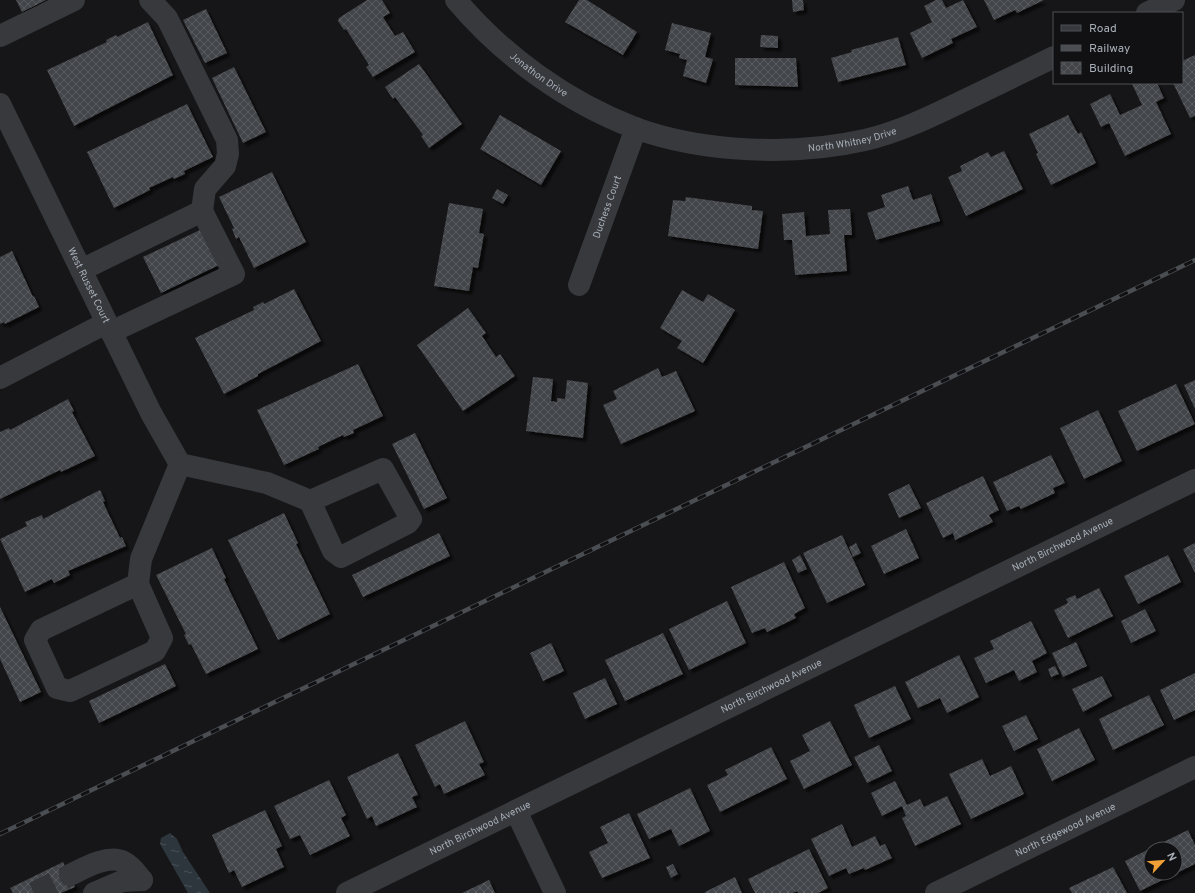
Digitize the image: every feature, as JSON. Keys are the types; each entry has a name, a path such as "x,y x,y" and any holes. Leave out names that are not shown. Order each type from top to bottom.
{"street":[{"path":"0,36 74,0"},
{"path":"0,378 109,327 234,274 202,211 205,189 225,166 228,154 227,140 167,18 150,0"},
{"name":"Jonathon Drive","path":"456,0 472,20 539,77 573,98 636,128"},
{"path":"1149,12 1174,0"},
{"name":"North Whitney Drive","path":"636,128 695,143 726,147 776,149 833,146 866,140 903,128 1053,57"},
{"name":"West Russet Court","path":"0,104 5,129 80,270 151,413 180,464"},
{"name":"Duchess Court","path":"579,285 636,128"},
{"path":"80,270 202,211"},
{"path":"138,584 41,630 35,640 57,688 70,691 155,651 162,638 138,584 141,559 180,464 267,483 310,501 333,550 341,556 408,523 411,519 383,469 310,501"},
{"name":"North Birchwood Avenue","path":"347,893 1195,480"},
{"name":"North Edgewood Avenue","path":"936,893 1195,767"},
{"path":"516,811 554,893"},
{"path":"70,875 84,868 113,860 124,862 132,868 142,880 122,881 94,893"}],"water":[{"path":"170,833 177,839 183,852 210,893 188,893 160,844 161,838"}],"building":[{"path":"16,0 46,0 22,12"},
{"path":"367,0 382,0 390,13 383,17 395,36 403,32 415,52 373,77 366,67 369,65 346,29 344,30 338,21 339,18"},
{"path":"579,0 587,0 637,32 623,55 565,22"},
{"path":"792,0 803,0 804,10 793,12"},
{"path":"936,0 942,0 946,8 963,0 977,27 951,39 953,43 922,58 910,33 932,22 924,6"},
{"path":"984,0 1044,0 1017,13 1015,10 994,20"},
{"path":"206,9 227,53 205,63 183,20"},
{"path":"148,22 173,75 74,126 47,70 107,42 106,40 116,35 117,37"},
{"path":"672,23 711,33 705,57 713,59 706,83 683,76 687,60 679,58 680,54 665,50"},
{"path":"761,35 778,36 778,48 760,47"},
{"path":"898,37 906,65 838,82 831,58 852,52 851,50"},
{"path":"1195,55 1195,116 1190,118 1173,84 1183,84 1183,61"},
{"path":"735,58 796,58 798,87 735,85"},
{"path":"419,64 462,124 429,148 421,136 423,135 395,97 393,99 385,87"},
{"path":"234,67 266,132 243,143 212,78"},
{"path":"1132,84 1157,84 1164,98 1156,102 1171,134 1125,156 1109,123 1101,127 1090,104 1110,94 1120,115 1142,105"},
{"path":"187,104 213,157 184,171 185,174 174,179 173,177 149,188 150,190 114,208 87,152"},
{"path":"500,115 561,151 541,185 480,149"},
{"path":"1068,115 1078,134 1081,132 1096,163 1051,185 1036,154 1038,153 1029,134"},
{"path":"1004,151 1023,189 966,216 948,177 962,171 960,166 988,152 991,157"},
{"path":"272,172 306,242 254,268 239,237 236,239 232,229 234,228 219,197"},
{"path":"908,186 913,200 931,194 940,221 876,240 867,213 885,207 881,195"},
{"path":"497,189 508,195 503,204 492,198"},
{"path":"686,197 752,206 752,210 763,211 758,249 668,236 673,200 685,201"},
{"path":"449,203 483,209 479,233 484,234 478,268 473,267 469,291 434,286"},
{"path":"850,209 852,235 844,235 847,271 795,275 792,240 784,240 782,214 804,212 806,236 830,234 828,210"},
{"path":"202,229 219,265 161,293 143,257"},
{"path":"12,251 39,307 5,324 4,322 0,324 0,257"},
{"path":"294,289 321,341 258,374 258,376 224,394 195,338 254,310 253,307 263,302 264,304"},
{"path":"682,290 703,302 708,294 735,310 703,363 677,348 682,341 660,328"},
{"path":"468,308 486,333 482,336 496,357 500,354 515,376 463,411 417,345"},
{"path":"358,364 383,416 353,430 354,433 344,437 343,435 318,447 319,449 284,465 257,410"},
{"path":"658,368 662,377 676,371 695,411 621,444 603,405 617,399 613,391"},
{"path":"533,377 553,379 551,401 557,402 557,398 565,399 567,380 588,383 583,438 526,431"},
{"path":"1195,380 1195,409 1184,385"},
{"path":"1176,384 1195,424 1137,451 1118,411"},
{"path":"68,399 74,411 72,412 95,456 61,472 60,470 0,499 0,432 9,428 10,430"},
{"path":"1098,410 1122,461 1084,479 1060,428"},
{"path":"415,433 447,498 424,509 392,444"},
{"path":"1051,455 1065,483 1053,488 1055,493 1021,509 1019,506 1007,511 993,482"},
{"path":"983,476 999,510 989,515 993,522 955,540 953,533 943,538 926,503"},
{"path":"909,484 921,508 899,518 888,494"},
{"path":"100,490 105,501 103,502 120,538 122,537 126,546 68,571 70,575 54,583 52,579 25,592 0,539 27,526 25,522 42,515 43,519"},
{"path":"284,513 298,543 296,544 330,614 278,640 228,540"},
{"path":"906,529 919,558 884,574 871,546"},
{"path":"439,533 450,556 363,597 352,575"},
{"path":"842,535 865,585 827,603 803,553"},
{"path":"856,543 861,553 853,557 849,547"},
{"path":"1195,543 1195,573 1183,549"},
{"path":"212,548 226,578 224,579 258,649 206,674 191,644 189,645 184,635 186,634 156,575"},
{"path":"800,555 807,569 798,573 792,560"},
{"path":"1168,555 1181,582 1138,604 1124,576"},
{"path":"784,562 805,608 794,614 796,618 767,632 765,628 752,633 731,587"},
{"path":"1099,588 1113,616 1068,638 1054,610 1068,603 1066,599 1075,595 1077,599"},
{"path":"727,601 746,643 689,670 669,629"},
{"path":"0,607 41,692 20,702 0,659"},
{"path":"1145,609 1156,631 1131,643 1121,621"},
{"path":"1031,621 1047,653 1032,661 1037,672 1019,681 1014,670 986,683 974,658 994,649 990,641"},
{"path":"663,633 683,674 625,701 605,660"},
{"path":"1076,642 1087,666 1063,677 1052,653"},
{"path":"551,643 564,671 543,681 530,653"},
{"path":"959,655 979,697 947,713 940,698 918,708 905,682"},
{"path":"165,664 176,686 99,723 89,701"},
{"path":"1055,666 1059,674 1051,677 1048,669"},
{"path":"1195,673 1195,710 1174,720 1160,690"},
{"path":"1102,676 1112,696 1083,712 1072,689"},
{"path":"605,678 617,704 585,719 573,693"},
{"path":"895,686 911,719 869,738 854,705"},
{"path":"1149,695 1164,725 1113,750 1099,719"},
{"path":"1026,715 1038,739 1014,751 1002,726"},
{"path":"465,721 484,762 479,764 485,775 444,794 440,784 435,787 415,745"},
{"path":"830,721 852,765 804,789 790,761 810,751 802,735"},
{"path":"1079,728 1095,760 1052,781 1037,749"},
{"path":"879,745 892,771 867,783 854,757"},
{"path":"771,747 787,779 720,812 707,785 728,775 725,770"},
{"path":"398,753 418,795 412,797 417,807 376,826 372,816 367,819 347,777"},
{"path":"982,759 990,776 1011,766 1024,794 971,819 949,774"},
{"path":"329,780 346,815 341,818 350,836 310,855 300,835 290,839 274,806"},
{"path":"895,781 907,805 920,799 924,807 947,796 961,824 915,846 902,818 906,816 902,806 882,816 871,793"},
{"path":"690,788 710,831 679,846 671,829 649,839 637,814"},
{"path":"265,810 282,846 276,849 284,867 242,887 234,870 229,873 212,835"},
{"path":"629,813 650,858 602,878 589,852 608,843 600,827"},
{"path":"842,824 852,847 875,836 880,846 885,844 892,858 865,870 864,868 849,874 846,868 829,876 811,839"},
{"path":"1188,830 1195,845 1195,864 1183,870 1183,841 1166,841"},
{"path":"809,849 828,888 818,893 798,893 797,891 793,893 755,893 748,879"},
{"path":"1143,852 1143,881 1160,881 1140,891 1125,861"},
{"path":"63,862 75,887 61,893 13,893 10,888"},
{"path":"673,864 678,874 671,878 666,867"},
{"path":"1113,867 1127,893 1072,893 1069,888"},
{"path":"735,877 742,893 705,893 705,892"},
{"path":"489,880 495,893 462,893"}],"tunnel":[{"path":"34,893 70,875"}],"railway":[{"path":"0,834 1195,260"}]}
